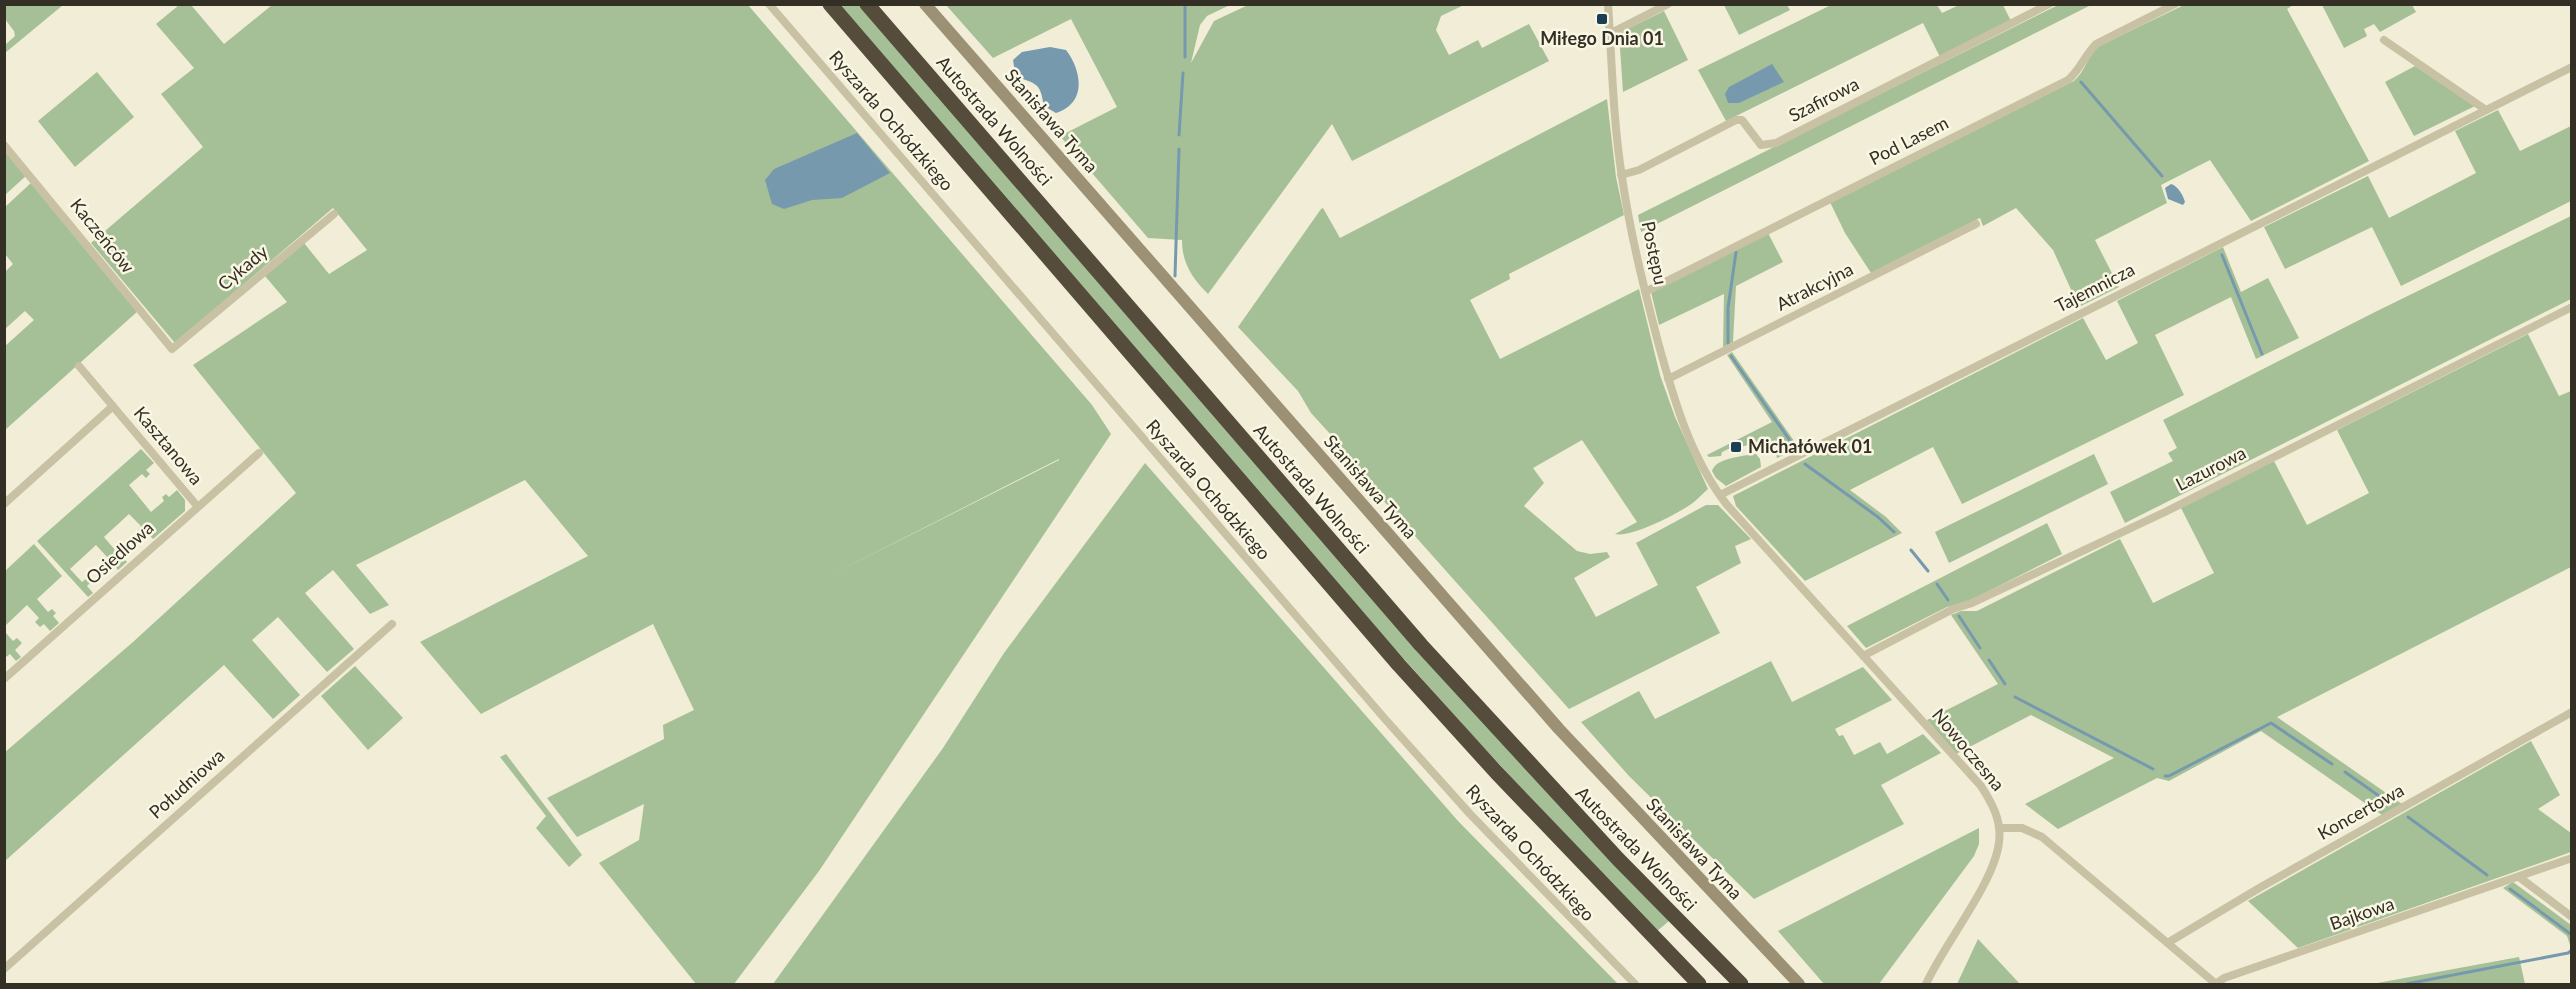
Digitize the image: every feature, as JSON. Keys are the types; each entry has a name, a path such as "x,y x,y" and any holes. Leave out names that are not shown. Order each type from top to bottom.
{"highway":[{"path":"830,4 1407,673 1596,879 1699,984"},
{"name":"Autostrada Wolności","path":"867,4 1421,645 1602,843 1741,984"}],"street":[{"name":"Ryszarda Ochódzkiego","path":"770,4 1378,711 1470,814 1635,984"},
{"name":"Stanisława Tyma","path":"925,4 1528,695 1799,984"},
{"name":"Postępu","path":"1608,4 1622,175 1645,292 1683,427 1720,495"},
{"path":"1611,33 1668,4"},
{"name":"Szafirowa","path":"1622,175 1640,170 1736,120 1742,120 1747,125 1761,145 1776,143 2049,4"},
{"name":"Pod Lasem","path":"1645,292 2067,80 2074,75 2086,53 2096,44 2175,4"},
{"path":"2384,40 2486,110"},
{"name":"Tajemnicza","path":"1720,495 2571,67"},
{"name":"Kaczeńców","path":"4,145 172,349"},
{"name":"Cykady","path":"172,349 334,214"},
{"name":"Atrakcyjna","path":"1668,379 1976,224"},
{"name":"Lazurowa","path":"1863,656 1953,609 2021,581 2165,512 2571,307"},
{"name":"Kasztanowa","path":"79,366 198,507"},
{"name":"Kasztanowa","path":"4,504 113,406"},
{"name":"Osiedlowa","path":"4,679 259,453"},
{"name":"Nowoczesna","path":"1720,495 1981,786 1992,803 1999,828"},
{"name":"Południowa","path":"4,969 392,624"},
{"name":"Koncertowa","path":"2169,942 2571,712"},
{"path":"1926,984 1990,871 1999,842 1999,828 2022,828 2042,837 2216,984"},
{"name":"Bajkowa","path":"2216,984 2224,978 2571,858"},
{"path":"2519,877 2571,917"}],"green space":[{"path":"5,4 63,5 5,53 5,45 15,36 5,19"},
{"path":"179,5 191,5 224,44 272,5 748,5 1092,405 1111,434 819,871 734,984 696,984 599,863 639,840 644,804 577,837 547,798 664,739 663,725 694,710 653,624 481,714 420,642 588,556 525,480 356,565 389,605 370,614 333,570 305,593 354,649 327,672 278,617 252,640 300,695 273,719 224,665 5,861 4,753 133,642 296,493 193,365 287,302 265,276 304,243 329,274 367,250 333,208 175,343 91,243 203,147 161,94 194,68 156,24","holes":["1059,459 1059,460 829,576"]},
{"path":"838,5 860,5 1359,583 1564,810 1669,921 1656,932 1473,736 1372,623"},
{"path":"946,5 1230,5 1207,16 1200,25 1191,63 1214,21 1248,5 1464,5 1441,16 1436,30 1449,55 1478,40 1482,48 1529,24 1549,61 1352,161 1332,124 1208,294 1189,270 1182,248 1182,240 1148,238 1060,136 1117,107 1071,19 993,58"},
{"path":"1724,5 1787,5 1790,10 1739,35"},
{"path":"1831,5 1937,5 1942,13 1959,5 2003,5 2011,21 1940,57 1923,23 1726,121 1698,70"},
{"path":"2058,5 2091,5 1641,232 1638,215"},
{"path":"2184,5 2293,5 2287,9 2369,161 2251,221 2210,160 2161,185 2167,203 2095,240 2119,287 2079,307 2053,250 2016,208 1983,226 1980,218 1871,273 1845,233 1830,202 2074,81 2099,46"},
{"path":"2322,5 2412,5 2416,12 2380,32 2374,24 2364,29 2367,36 2344,48"},
{"path":"1664,11 1688,60 1623,92 1619,33"},
{"path":"2415,66 2475,106 2414,136 2385,82"},
{"path":"97,72 134,117 75,167 38,121"},
{"path":"1607,99 1616,177 1624,215 1509,274 1510,279 1470,300 1500,359 1639,289 1660,375 1675,417 1708,489 1694,502 1667,518 1643,529 1615,534 1637,522 1582,440 1533,468 1544,483 1524,506 1577,551 1590,554 1607,552 1610,557 1574,578 1596,617 1658,585 1636,543 1706,505 1718,505 1751,539 1735,546 1741,563 1696,587 1720,633 1569,709 1333,444 1332,436 1311,413 1298,391 1238,327 1321,209 1323,208 1340,238"},
{"path":"2498,110 2520,151 2571,126 2571,201 2401,286 2372,227 2285,269 2264,227 2368,176 2389,218 2476,173 2455,131"},
{"path":"4,151 27,175 5,195 4,195"},
{"path":"32,182 138,311 5,430 5,346 34,320 25,311 5,329 5,272 13,264 5,254 5,207"},
{"path":"2571,216 2571,299 2125,523 2110,492 2173,461 2168,453 2177,448 2163,420"},
{"path":"1768,233 1783,262 1736,286 1733,342 1723,347 1724,294 1659,325 1651,292"},
{"path":"2223,247 2241,292 2268,278 2299,338 2256,359 2231,297 2155,335 2184,395 1962,504 1933,447 1850,490 1886,517 1902,533 1805,581 1736,506 1733,496 2083,318 2106,360 2138,343 2117,301"},
{"path":"2528,334 2559,396 2571,391 2571,567 2277,717 2402,804 2382,815 2261,731 2169,781 2157,778 2058,829 2025,804 2114,758 2031,715 1956,754 1927,720 1998,684 1951,615 1961,611 1977,611 2120,539 2153,603 2214,573 2181,508 2274,461 2307,525 2369,493 2337,430"},
{"path":"1732,352 1799,448 1777,458 1767,445 1740,447 1739,444 1722,452 1721,456 1709,457 1707,455 1772,422 1727,355"},
{"path":"141,449 154,463 146,470 150,474 146,478 142,474 129,485 151,512 164,501 162,497 166,494 169,497 177,490 185,500 185,511 153,539 147,532 143,535 138,530 141,526 129,514 104,537 115,550 119,547 124,552 121,556 127,562 118,570 112,563 108,566 105,562 108,558 96,545 70,569 82,582 86,579 90,583 87,586 93,593 88,597 37,541"},
{"path":"1753,454 1760,459 1761,467 1726,486 1716,478 1712,471 1718,463"},
{"path":"2094,454 2108,484 1949,563 1935,532"},
{"path":"1145,463 1458,821 1618,984 773,984 943,748 1004,653"},
{"path":"2047,523 2062,554 1967,602 1947,607 1866,648 1847,626"},
{"path":"34,544 62,576 37,599 48,612 52,609 56,613 53,616 59,623 50,631 44,624 40,627 35,622 39,618 27,605 5,626 5,571"},
{"path":"5,632 13,641 17,638 22,643 15,650 21,657 16,661 10,654 6,657 5,655"},
{"path":"1771,661 1792,702 1863,667 1892,700 1835,729 1839,736 1843,735 1854,755 1880,742 1887,754 1923,734 1941,753 1881,785 1904,824 1754,899 1629,776 1581,722 1639,691 1655,719"},
{"path":"355,666 403,718 368,750 321,696"},
{"path":"2531,741 2560,795 2538,809 2571,833 2571,852 2298,948 2248,901"},
{"path":"506,754 582,855 569,867 536,828 546,816 500,757"},
{"path":"1979,828 1979,844 1974,856 1879,984 1824,984 1778,931"},
{"path":"2513,882 2571,925 2571,948 2567,936 2503,888"},
{"path":"1978,939 2020,984 1957,984"},
{"path":"2519,957 2525,984 2372,984"}],"water":[{"path":"1050,47 1066,50 1076,67 1079,86 1073,102 1056,113 1044,106 1040,89 1037,86 1018,77 1013,60 1022,52"},
{"path":"1772,64 1784,82 1739,103 1728,103 1725,94 1729,87"},
{"path":"857,133 890,173 842,198 812,200 784,209 772,204 765,180 774,169"},
{"path":"2171,184 2182,194 2185,202 2183,205 2168,199 2165,188"}],"waterway":[{"path":"1185,4 1185,57"},
{"path":"1179,135 1183,73"},
{"path":"2081,82 2162,176"},
{"path":"1175,276 1179,149"},
{"path":"1728,343 1728,308 1736,252"},
{"path":"2222,255 2262,354"},
{"path":"1731,356 1793,445"},
{"path":"1805,464 1878,517 1894,532"},
{"path":"1911,550 1928,571"},
{"path":"1937,584 1948,600"},
{"path":"1959,616 1980,648"},
{"path":"1989,660 2005,684"},
{"path":"2015,697 2153,769"},
{"path":"2165,776 2271,723 2332,764"},
{"path":"2345,772 2389,803"},
{"path":"2408,817 2487,875"},
{"path":"2510,889 2572,935"},
{"path":"2406,984 2568,953 2572,950"}],"place":[{"name":"Miłego Dnia 01","path":"1602,19"},
{"name":"Michałówek 01","path":"1736,447"}]}
